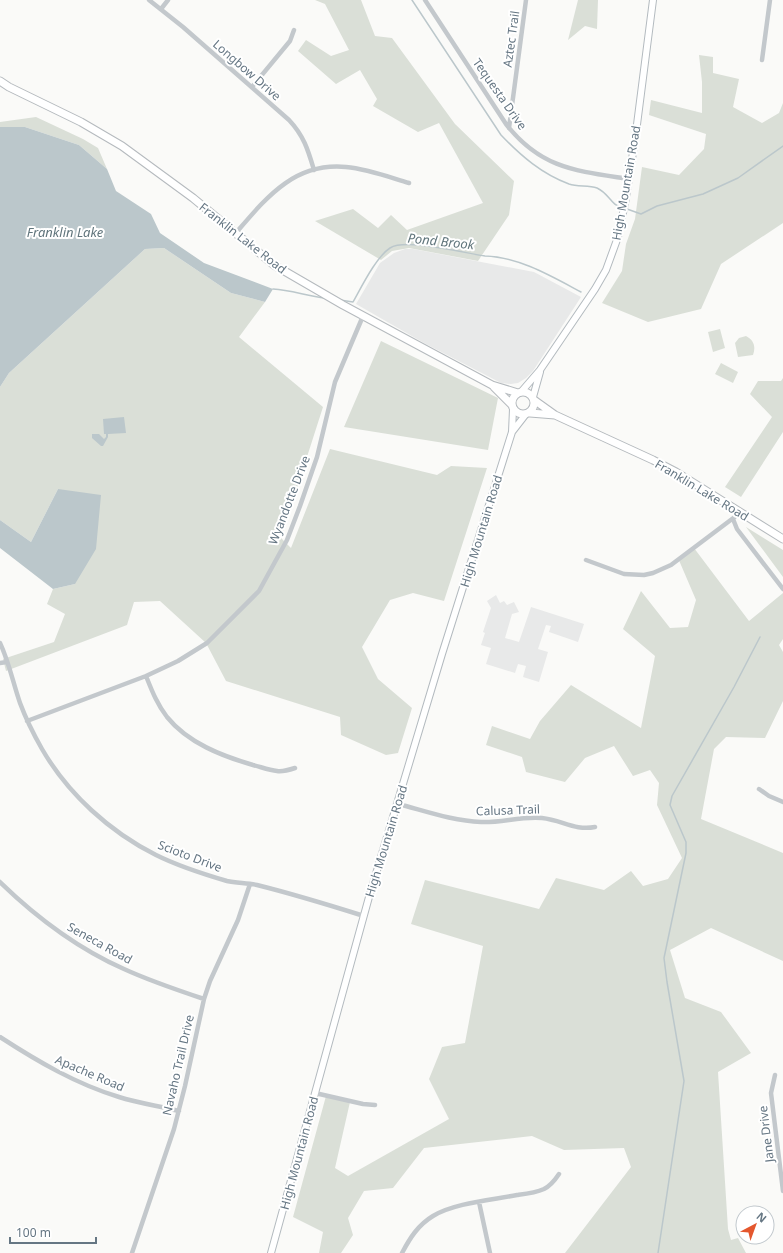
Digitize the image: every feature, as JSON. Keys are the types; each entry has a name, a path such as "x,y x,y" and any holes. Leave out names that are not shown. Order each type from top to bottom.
{"main road":[{"name":"High Mountain Road","path":"520,392 540,370 595,289 603,275 616,242 623,214 635,140 653,0"},
{"name":"Franklin Lake Road","path":"0,81 9,87 81,122 122,146 193,198 235,234 274,264 343,305 492,386 520,392"},
{"name":"High Mountain Road","path":"534,399 540,370"},
{"name":"Franklin Lake Road","path":"492,386 512,407"},
{"path":"520,392 529,393 534,399 534,407 528,414 519,414 512,407 513,398 520,392"},
{"name":"Franklin Lake Road","path":"534,399 555,415 670,469 783,539"},
{"name":"High Mountain Road","path":"271,1253 364,916 442,654 512,432 512,407"},
{"name":"High Mountain Road","path":"512,432 528,414"},
{"name":"Franklin Lake Road","path":"528,414 555,415"}],"street":[{"name":"Longbow Drive","path":"149,0 289,120 296,128 306,146 314,170"},
{"path":"161,9 168,0"},
{"name":"Tequesta Drive","path":"425,0 509,128 517,137 532,150 554,163 582,172 629,179"},
{"name":"Aztec Trail","path":"509,128 526,0"},
{"path":"762,60 770,0"},
{"path":"252,88 290,41 294,30"},
{"path":"235,234 275,191 299,175 314,170 332,167 347,167 360,169 409,183"},
{"name":"Wyandotte Drive","path":"27,721 146,676 178,662 207,642 259,590 287,540 300,506 317,457 335,382 363,316"},
{"path":"586,560 624,574 639,576 653,574 671,566 740,513"},
{"path":"733,519 737,529 783,590"},
{"name":"Scioto Drive","path":"0,643 8,662 27,721 43,751 66,782 92,811 122,835 156,855 196,872 229,881 250,884 364,916"},
{"path":"0,664 8,662"},
{"path":"146,676 154,699 167,717 200,744 224,755 268,769 284,771 295,768"},
{"path":"759,789 769,796 783,802"},
{"name":"Calusa Trail","path":"398,804 458,820 472,822 494,822 532,818 555,820 578,828 586,829 595,827"},
{"name":"Seneca Road","path":"0,882 38,916 67,938 105,960 144,978 204,999"},
{"name":"Navaho Trail Drive","path":"132,1253 179,1111 204,999 210,981 238,920 250,884"},
{"name":"Apache Road","path":"0,1037 45,1064 94,1087 119,1097 179,1111"},
{"name":"Jane Drive","path":"775,1075 771,1093 783,1191"},
{"path":"315,1093 363,1104 375,1105"},
{"path":"402,1253 416,1230 432,1216 450,1208 538,1192 550,1185 559,1174"},
{"path":"479,1202 490,1253"}],"shaded area":[{"path":"315,0 361,0 375,36 392,38 455,124 514,181 509,215 478,261 409,248 392,251 381,260 315,221 353,209 378,228 391,215 407,230 483,203 439,123 418,132 373,106 377,99 360,70 336,84 298,51 306,40 331,56 349,50 325,4"},
{"path":"578,0 598,0 597,29 585,26 568,40"},
{"path":"699,55 713,57 713,73 739,79 733,107 762,123 779,113 783,103 783,223 721,264 701,309 648,322 602,303 622,271 626,244 635,219 642,167 679,175 704,149 706,134 649,115 651,100 702,113 702,82"},
{"path":"36,117 83,139 98,148 107,169 79,145 25,127 0,127 0,122"},
{"path":"164,248 231,293 265,302 239,337 323,407 281,538 291,548 330,449 437,475 451,466 487,468 444,601 413,593 390,600 362,647 378,679 412,708 398,753 386,755 341,735 340,717 226,681 206,643 160,601 134,602 127,625 6,671 3,659 54,642 65,614 47,604 53,589 75,584 58,489 31,542 0,520 0,387 9,373 145,249"},
{"path":"405,249 413,249 534,272 581,297 533,371 518,383 501,383 424,343 356,304 380,263 394,253"},
{"path":"720,329 725,348 713,352 708,332"},
{"path":"746,336 754,344 753,355 738,357 735,343 739,338"},
{"path":"381,341 498,398 488,450 344,427"},
{"path":"721,363 738,372 733,383 715,374"},
{"path":"783,378 783,432 741,497 725,487 772,417 750,394 758,381 781,381"},
{"path":"746,527 783,550 783,577"},
{"path":"694,548 749,621 783,593 783,639 779,645 783,652 783,701 765,738 726,737 714,749 701,819 783,853 783,961 711,928 670,950 685,998 721,1012 751,1053 718,1072 728,1229 731,1240 735,1239 735,1245 742,1245 746,1253 565,1253 631,1167 624,1148 564,1150 532,1136 424,1148 393,1188 364,1191 348,1218 353,1235 341,1253 319,1253 323,1232 293,1217 326,1096 350,1102 335,1168 348,1176 449,1119 429,1079 442,1047 465,1043 483,946 411,924 425,880 539,909 556,878 604,890 631,871 643,886 668,879 682,858 657,805 659,783 650,770 633,776 614,746 585,758 565,782 526,772 522,757 486,745 492,726 530,739 540,721 571,685 641,728 655,656 623,629 641,591 670,628 688,627 696,600 678,558"},
{"path":"496,595 500,603 504,601 507,605 514,602 519,612 512,614 505,638 519,642 531,607 584,624 578,642 549,632 551,626 546,625 538,649 548,652 539,682 523,677 526,666 518,664 515,673 486,664 491,648 481,645 485,633 483,632 491,608 487,601"}],"water":[{"name":"Franklin Lake","path":"0,127 25,127 79,145 107,169 116,191 151,214 160,233 204,263 273,289 265,302 231,293 164,248 145,249 9,373 0,387"},
{"path":"124,417 126,433 108,434 103,446 92,438 92,434 99,434 104,439 106,437 106,434 104,434 103,419"},
{"path":"58,489 101,495 96,549 75,584 53,589 0,548 0,520 31,542"}],"waterway":[{"path":"412,0 501,135 509,143 532,164 541,170 569,184 597,188 605,193 612,202 623,208"},
{"path":"627,209 641,214 657,206 703,194 738,178 783,146"},
{"name":"Pond Brook","path":"340,300 353,302 379,258 390,248 398,245 422,245 510,260 534,268 581,292"},
{"name":"Pond Brook","path":"273,289 325,298"},
{"path":"658,1253 684,1081 664,958 686,853 686,842 670,805 672,796 734,687 760,637"}]}
